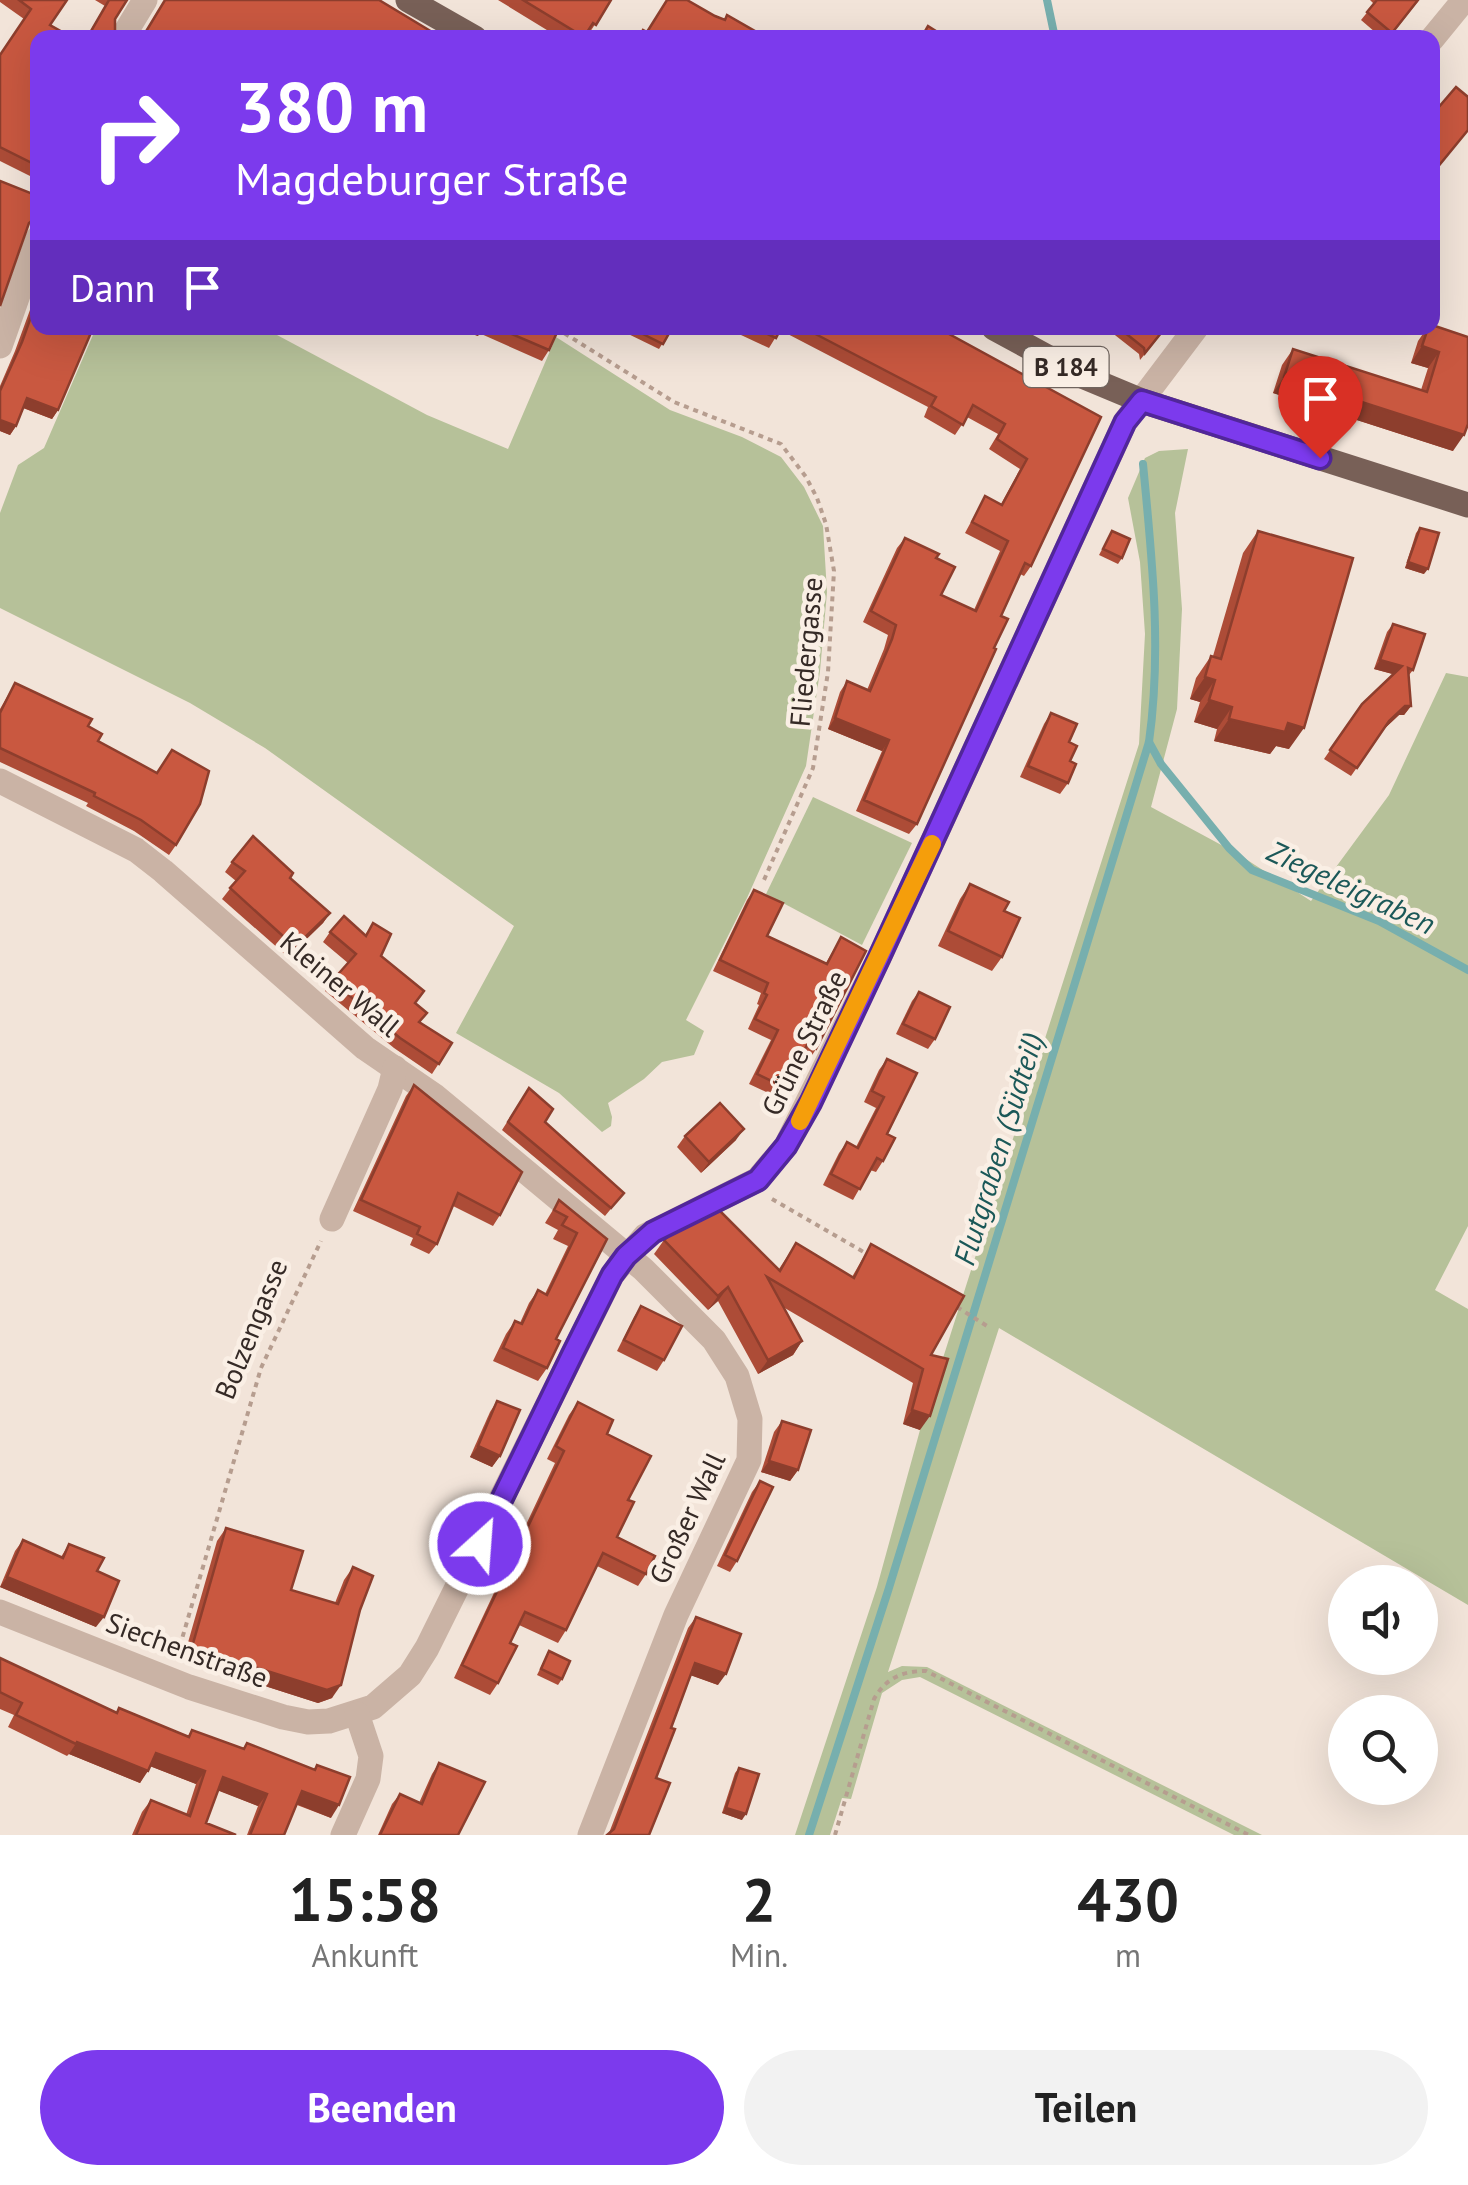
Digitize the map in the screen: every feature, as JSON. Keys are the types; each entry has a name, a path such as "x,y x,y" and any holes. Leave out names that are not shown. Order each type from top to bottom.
{"main road":[{"path":"408,0 461,30"},
{"name":"B 184","path":"1007,335 1082,376 1142,401 1468,505"}],"street":[{"path":"127,30 144,0"},
{"path":"1439,30 1464,0"},
{"path":"0,346 30,261"},
{"name":"Grüne Straße","path":"357,1714 390,1695 410,1675 427,1648 612,1275 626,1256 653,1232 758,1180 786,1146 888,940 1125,422 1191,335"},
{"name":"Kleiner Wall","path":"0,781 136,850 364,1048 435,1096 626,1256"},
{"path":"332,1219 396,1068"},
{"name":"Großer Wall","path":"590,1835 676,1615 748,1460 751,1443 745,1400 726,1357 714,1340 626,1256"},
{"name":"Siechenstraße","path":"0,1612 170,1680 283,1717 308,1722 357,1714"},
{"path":"344,1835 368,1779 371,1756 357,1714"}],"path":[{"name":"Fliedergasse","path":"567,335 674,402 781,444 806,477 822,511 831,549 834,592 819,740 805,791 764,880"},
{"path":"772,1199 868,1255"},
{"name":"Bolzengasse","path":"170,1680 261,1368 332,1219"},
{"path":"947,1301 988,1326"},
{"path":"835,1835 874,1699 882,1685 900,1674 926,1671 1249,1835"}],"green space":[{"path":"93,335 277,335 427,415 508,449 556,337 670,410 742,437 781,457 804,487 823,526 827,592 820,671 806,766 747,898 686,1020 704,1031 694,1055 662,1062 608,1103 611,1126 602,1132 559,1093 456,1033 514,926 265,748 190,703 0,608 0,513 18,465 44,448"},
{"path":"1188,449 1175,513 1182,609 1177,709 1151,807 1238,854 1311,901 1389,795 1446,673 1468,677 1468,1226 1435,1290 1468,1309 1468,1605 1438,1587 1438,1565 1400,1565 999,1328 888,1672 902,1666 927,1667 1262,1835 1234,1835 920,1677 902,1680 882,1693 851,1799 842,1798 830,1835 795,1835 877,1587 920,1430 1139,744 1145,634 1140,562 1128,498 1145,458 1159,451"},
{"path":"813,797 912,843 862,945 766,894"}],"building":[{"path":"19,0 67,0 50,25 59,30 30,30 30,162 0,147 0,55 31,9"},
{"path":"109,0 127,0 115,19 115,30 92,30"},
{"path":"165,0 379,0 429,30 147,30"},
{"path":"523,0 611,0 596,25 593,23 588,30 572,30"},
{"path":"667,0 687,0 753,30 648,30"},
{"path":"1377,0 1418,0 1394,30 1388,30 1367,12"},
{"path":"1456,87 1468,97 1468,130 1440,164 1440,106"},
{"path":"0,181 30,193 30,222 0,306"},
{"path":"30,320 30,335 90,335 58,410 27,398 16,426 0,420 0,391"},
{"path":"1440,328 1468,337 1468,424 1464,435 1284,377 1293,349 1427,392 1439,352 1422,346 1426,335 1440,335"},
{"path":"514,335 556,335 549,350"},
{"path":"645,335 668,335 663,344"},
{"path":"817,335 951,335 1101,417 1031,566 1025,563 1001,616 1008,619 996,649 917,824 864,800 889,740 835,718 847,681 870,691 892,639 896,625 871,611 905,538 939,554 936,558 955,567 941,595 976,611 1008,541 972,522 985,496 1002,505 1027,459 997,439 1005,424 973,405 963,425 931,406 936,397"},
{"path":"1128,335 1159,335 1145,353"},
{"path":"1420,528 1439,533 1428,569 1408,562"},
{"path":"1112,531 1130,539 1122,558 1103,549"},
{"path":"1258,531 1353,558 1304,728 1288,723 1285,732 1229,719 1232,707 1209,700 1215,680 1205,677 1211,656 1221,659"},
{"path":"1393,624 1425,634 1413,670 1408,668 1411,706 1405,706 1389,721 1357,768 1330,750 1362,704 1402,666 1380,660"},
{"path":"15,683 92,719 88,726 102,734 98,741 157,773 172,750 209,771 200,804 176,845 141,820 94,796 95,793 0,748 0,713"},
{"path":"1051,713 1077,724 1069,742 1077,746 1070,761 1076,764 1068,783 1028,766"},
{"path":"253,836 293,873 290,878 330,913 295,947 230,888 245,871 232,862"},
{"path":"970,884 1009,902 1004,911 1020,918 1002,957 948,931"},
{"path":"754,890 783,903 767,936 827,964 841,937 866,951 816,1049 807,1045 786,1088 757,1074 778,1030 755,1019 767,995 764,993 768,983 720,960"},
{"path":"344,916 366,936 373,923 391,934 381,956 424,991 415,1003 427,1013 419,1022 452,1043 439,1064 400,1038 332,981 356,954 330,932"},
{"path":"919,992 950,1007 935,1039 903,1024"},
{"path":"887,1059 917,1073 887,1134 895,1138 883,1161 877,1158 860,1189 831,1174 847,1142 858,1148 884,1097 872,1091"},
{"path":"414,1085 522,1172 500,1215 458,1193 437,1244 417,1234 420,1227 361,1200"},
{"path":"529,1088 553,1109 545,1122 624,1193 611,1208 508,1122"},
{"path":"720,1103 744,1129 709,1162 685,1136"},
{"path":"559,1200 607,1239 556,1339 560,1341 547,1368 503,1348 515,1321 522,1324 538,1290 547,1295 577,1233 562,1225 567,1217 554,1210"},
{"path":"718,1209 780,1271 796,1243 854,1278 871,1244 964,1296 931,1355 948,1359 930,1416 912,1410 923,1369 767,1277 802,1341 768,1360 728,1287 718,1296 664,1240"},
{"path":"641,1306 682,1326 664,1360 624,1340"},
{"path":"497,1401 520,1410 500,1456 478,1446"},
{"path":"578,1402 613,1420 607,1434 651,1456 628,1500 634,1502 617,1537 655,1556 646,1574 603,1553 566,1630 525,1612 510,1643 517,1646 498,1683 462,1665 564,1451 556,1446"},
{"path":"782,1421 811,1430 798,1470 769,1461"},
{"path":"760,1481 773,1487 737,1561 725,1555"},
{"path":"226,1528 303,1551 291,1590 338,1604 353,1567 373,1576 341,1685 327,1690 192,1647"},
{"path":"23,1540 63,1558 69,1544 104,1558 97,1571 119,1581 104,1617 7,1577"},
{"path":"696,1617 741,1634 726,1674 695,1663 656,1778 670,1783 649,1835 607,1835 614,1829"},
{"path":"549,1651 570,1661 562,1679 541,1669"},
{"path":"0,1658 117,1713 119,1708 189,1737 192,1730 244,1749 247,1743 315,1770 317,1765 350,1777 339,1805 302,1791 284,1835 250,1835 267,1794 223,1777 206,1823 236,1835 136,1835 151,1800 190,1816 205,1771 156,1753 148,1771 76,1744 16,1715 22,1703 0,1692"},
{"path":"439,1763 485,1782 458,1835 380,1835 400,1794 422,1804"},
{"path":"739,1768 759,1774 746,1814 726,1808"}],"waterway":[{"name":"Flutgraben (Südteil)","path":"1047,0 1053,30"},
{"name":"Flutgraben (Südteil)","path":"809,1835 1149,742 1155,638 1143,464"},
{"name":"Ziegeleigraben","path":"1149,742 1161,764 1229,848 1252,870 1379,921 1468,970"}],"slow traffic":[{"path":"800,1121 932,844"}],"route":[{"path":"480,1544 612,1275 626,1256 646,1236 758,1180 786,1146 879,958 1125,422 1142,401 1320,458"}]}
